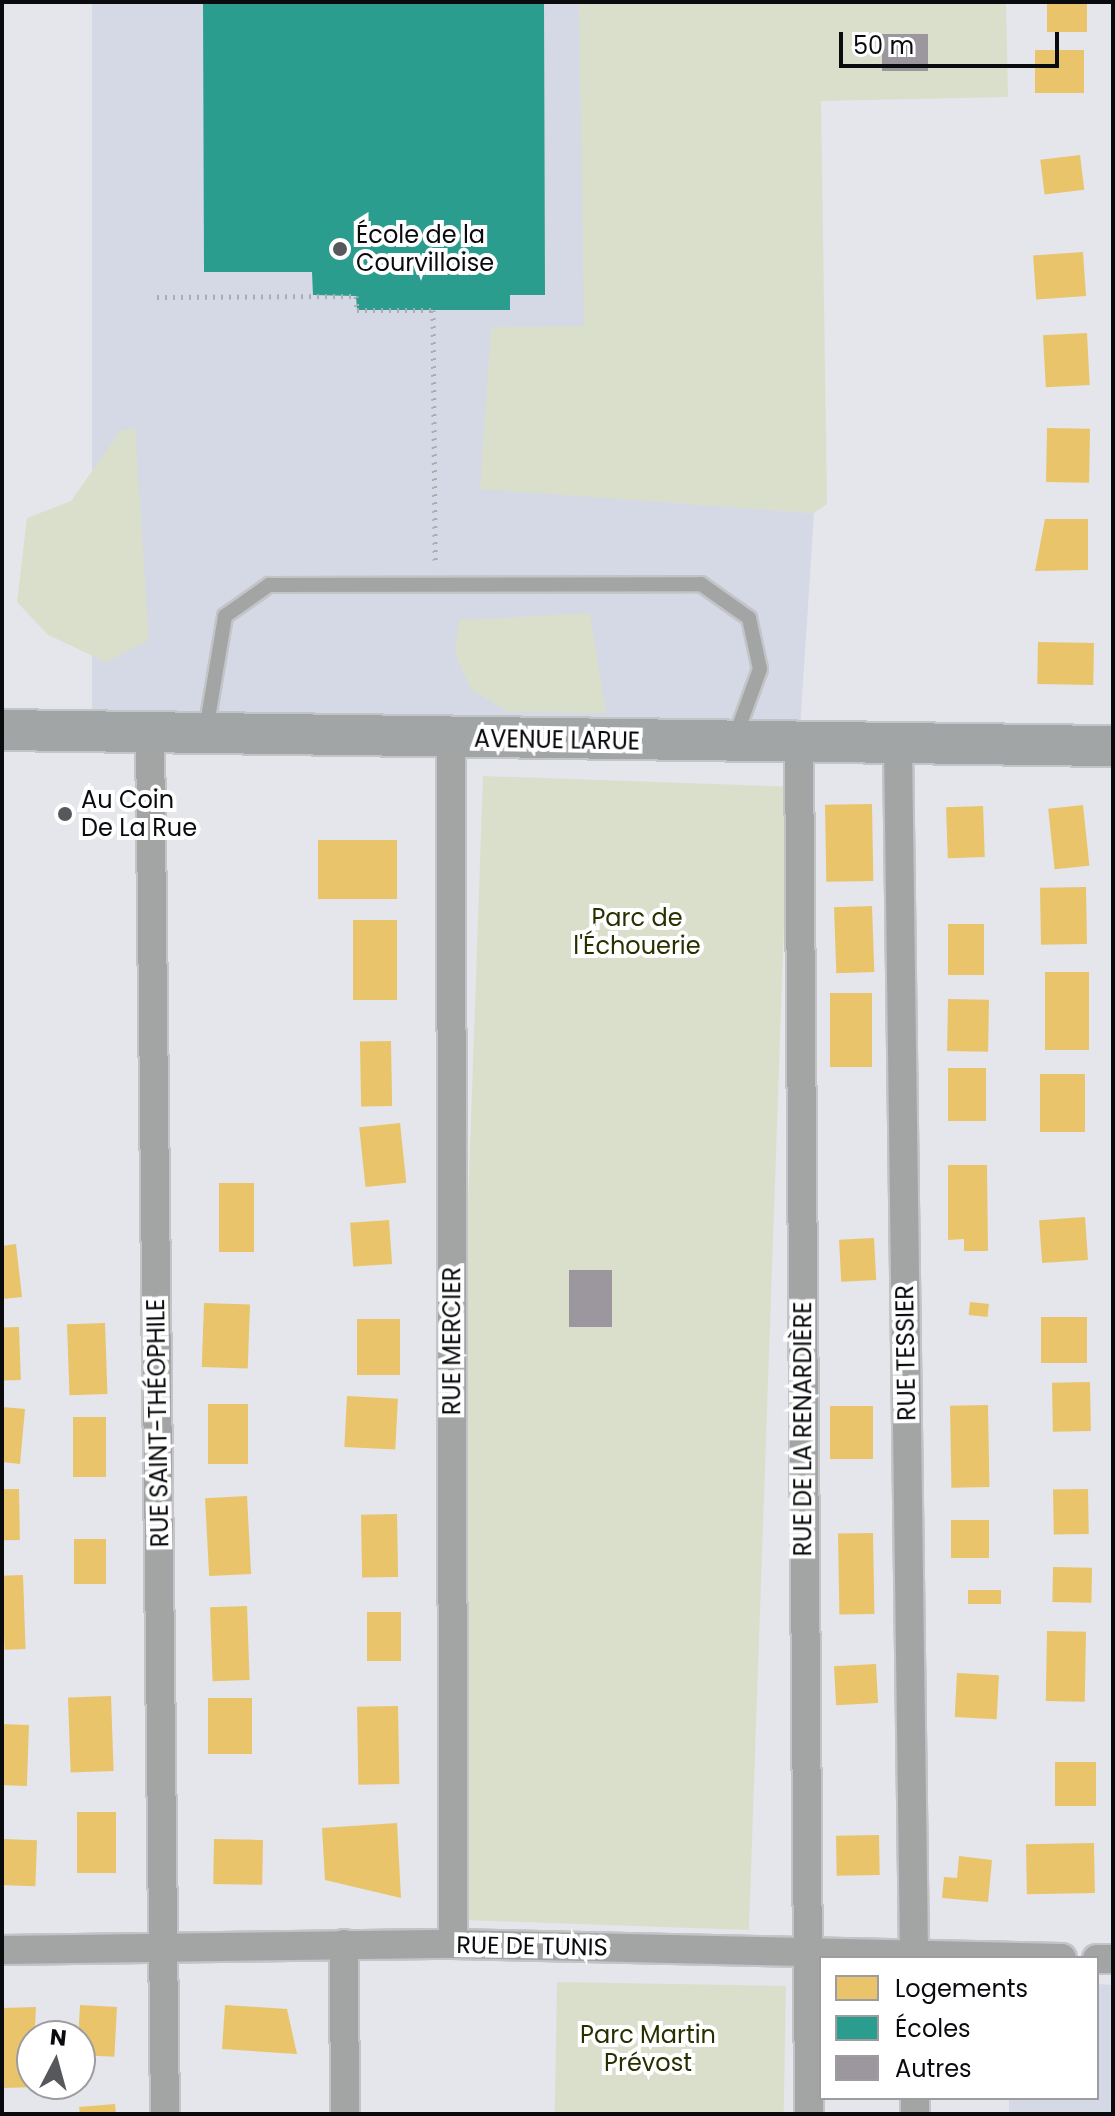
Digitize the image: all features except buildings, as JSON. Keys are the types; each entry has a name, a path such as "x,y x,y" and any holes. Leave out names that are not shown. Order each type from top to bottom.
{"street":[{"name":"AVENUE LARUE","path":"2,730 898,747 1113,746"},
{"name":"RUE SAINT-THÉOPHILE","path":"150,732 165,2114"},
{"name":"RUE MERCIER","path":"451,738 453,1944"},
{"name":"RUE DE LA RENARDIÈRE","path":"799,744 809,2114"},
{"name":"RUE TESSIER","path":"898,747 914,1956"},
{"name":"RUE DE TUNIS","path":"2,1950 164,1944 453,1944 806,1951 896,1956"},
{"path":"344,1944 345,2114"}],"lane":[{"path":"206,734 225,616 269,585 701,584 749,618 760,669 733,743"}],"path":[{"path":"157,297 356,296 357,310 433,310 435,584"}],"shaded area":[{"name":"École de la Courvilloise","path":"92,2 589,2 589,496 814,513 799,744 92,725"},
{"path":"1099,1984 1113,1985 1113,2114 1009,2114 1009,2100 1099,2100"}],"green space":[{"path":"579,2 1006,2 1008,97 821,101 827,504 814,513 480,489 491,327 584,326"},
{"path":"135,428 149,640 106,662 48,635 17,602 27,518 71,501 121,430"},
{"path":"590,613 606,713 508,712 472,690 455,655 459,620"},
{"name":"Parc de l'Échouerie","path":"483,776 789,787 749,1930 443,1919"},
{"name":"Parc Martin Prévost","path":"557,1982 786,1986 784,2114 555,2114"}],"place":[{"name":"École de la Courvilloise","path":"340,249"},
{"name":"Au Coin De La Rue","path":"65,814"}]}
